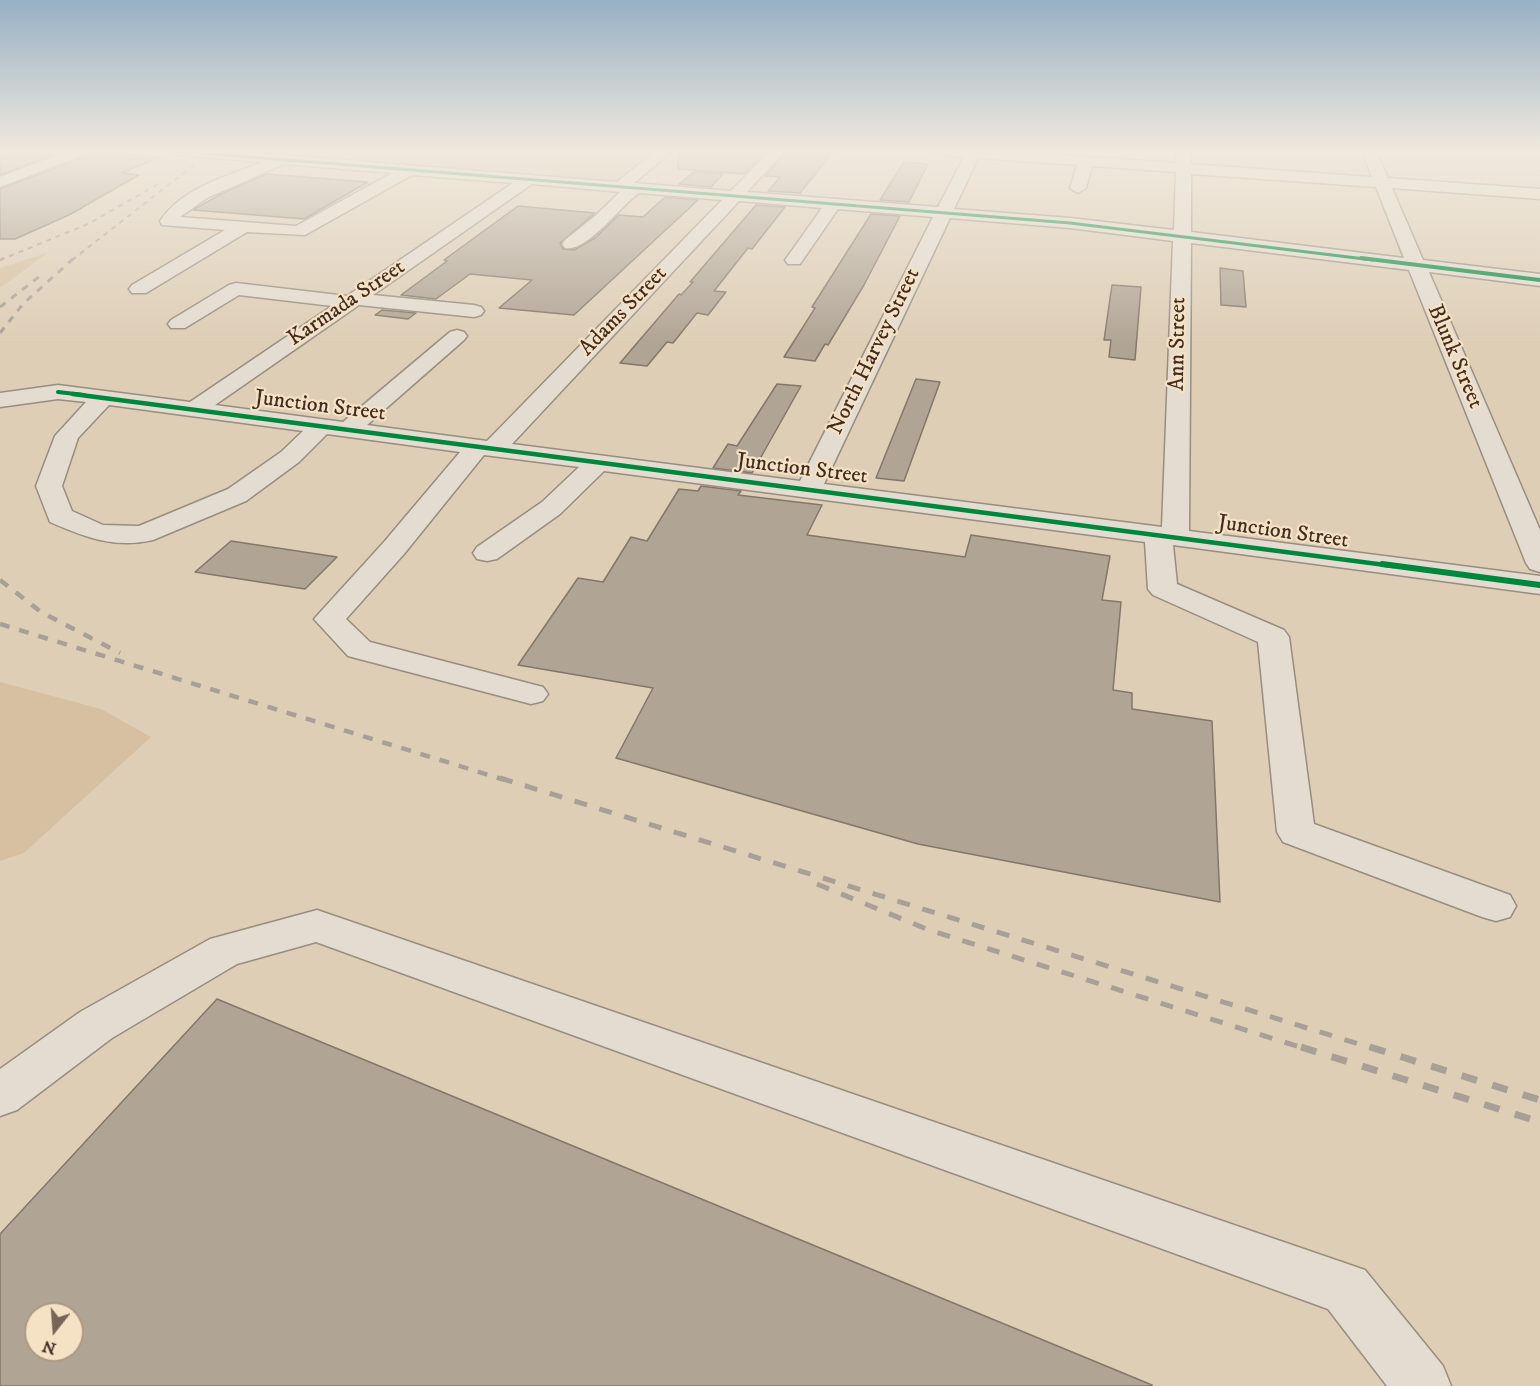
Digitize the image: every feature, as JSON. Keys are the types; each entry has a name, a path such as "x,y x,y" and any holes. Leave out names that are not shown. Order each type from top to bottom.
{"street":[{"path":"171,216 168,221 299,231 326,216"},
{"name":"Karmada Street","path":"195,409 476,216"},
{"path":"571,244 605,216"},
{"name":"Adams Street","path":"531,694 359,649 329,619 486,447 715,216"},
{"path":"794,260 825,216"},
{"name":"North Harvey Street","path":"809,489 942,216"},
{"path":"971,216 1182,236 1540,280"},
{"name":"Ann Street","path":"1183,216 1163,589 1273,638 1296,832 1496,906"},
{"name":"Blunk Street","path":"1396,216 1540,563"},
{"path":"139,289 243,227"},
{"path":"178,324 236,289 474,312"},
{"path":"349,429 457,336"},
{"name":"Junction Street","path":"0,400 58,392 1540,585"},
{"path":"104,398 67,436 49,486 60,516 99,533 143,534 237,495 290,457 322,426"},
{"path":"235,433 257,417"},
{"path":"487,553 551,508 599,462"},
{"path":"0,1095 96,1025 225,951 317,926 1346,1289 1424,1386"}],"shaded area":[{"path":"49,252 7,283 0,287 0,268"},
{"path":"0,682 101,709 151,737 24,853 0,861"}],"building":[{"path":"0,216 67,216 15,239 0,239"},
{"path":"263,216 310,216 304,219"},
{"path":"505,216 592,216 560,243 563,249 574,250 595,238 618,216 681,216 574,315 499,308 532,280 470,274 436,299 401,295"},
{"path":"747,216 778,216 752,249 748,248 714,291 726,292 708,315 697,313 673,343 667,342 647,366 620,363 679,294 681,295 693,282 690,282"},
{"path":"870,216 900,216 864,285 828,345 825,344 815,361 784,357 815,308 812,307"},
{"path":"1220,268 1243,271 1246,307 1221,305"},
{"path":"1112,285 1141,287 1135,360 1109,357 1111,340 1104,340"},
{"path":"382,310 416,313 408,319 375,315"},
{"path":"916,379 940,382 904,481 876,478"},
{"path":"777,384 801,386 752,473 713,468 728,444 737,446"},
{"path":"701,486 741,491 738,495 822,505 807,535 965,557 971,535 1110,556 1102,600 1121,602 1113,690 1132,693 1132,709 1212,721 1220,902 918,844 616,758 653,688 518,665 578,578 603,582 631,537 647,541 679,489 698,491"},
{"path":"231,541 337,557 305,589 195,572"},
{"path":"217,999 1152,1385 1152,1386 0,1386 0,1234"}],"railway":[{"path":"4,258 0,260 88,224 103,216"},
{"path":"72,260 129,216"},
{"path":"0,333 23,304 74,258"},
{"path":"0,307 44,273"},
{"path":"0,580 41,612 120,653"},
{"path":"0,624 505,780"},
{"path":"500,778 1375,1049"},
{"path":"817,884 929,930 1306,1049"},
{"path":"1301,1047 1540,1122"},
{"path":"1370,1047 1540,1100"}],"cycle path":[{"path":"979,216 1070,223 1540,280"},
{"path":"58,392 1540,585"}]}
